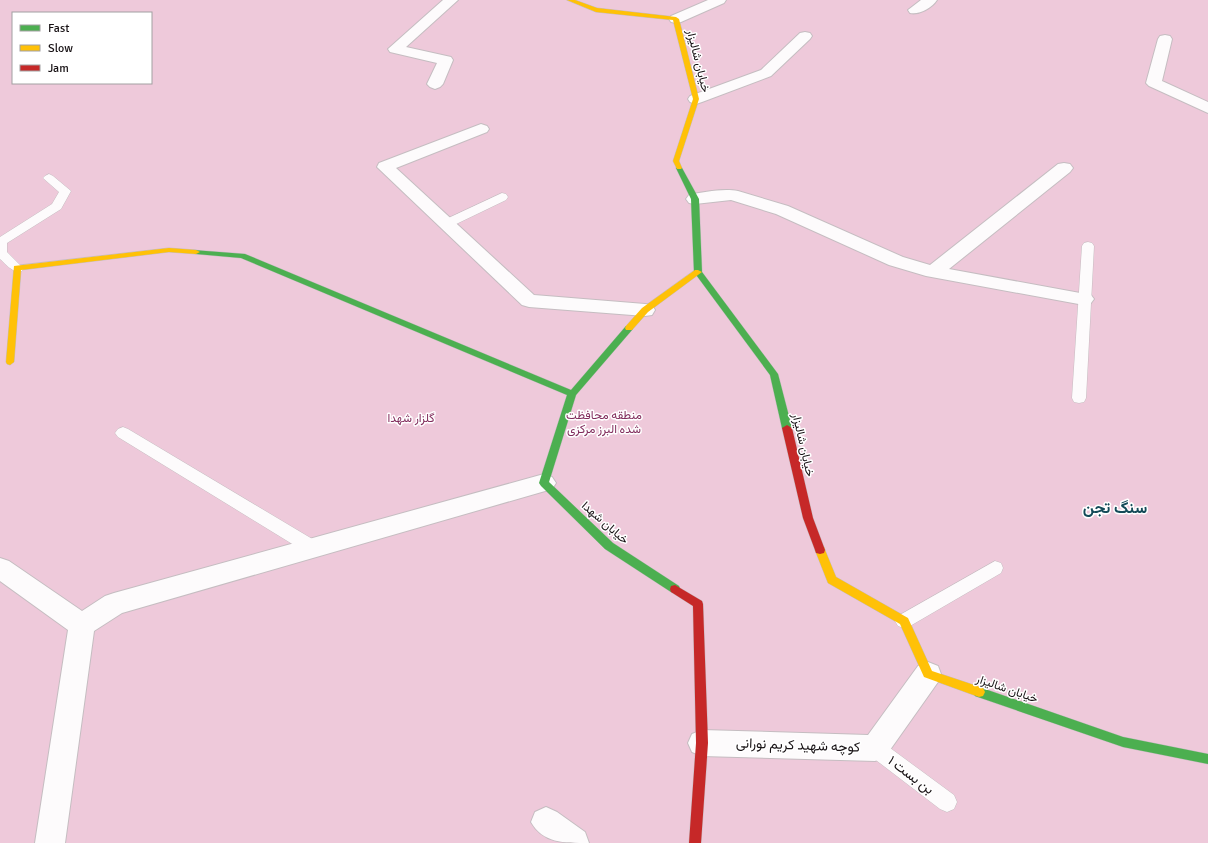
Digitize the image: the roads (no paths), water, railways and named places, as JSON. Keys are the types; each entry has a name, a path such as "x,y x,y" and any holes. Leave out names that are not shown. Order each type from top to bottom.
{"street":[{"path":"435,84 446,60 394,49 451,0"},
{"name":"خیابان شالیزار","path":"570,0 596,10 676,19 696,99 676,161 695,199 698,272 774,374 808,518 832,580 904,621"},
{"path":"676,19 719,0"},
{"path":"914,10 930,0"},
{"path":"696,99 766,73 805,36"},
{"path":"1166,39 1154,82 1208,108"},
{"path":"481,129 384,167 529,301 645,310"},
{"path":"933,272 1064,168"},
{"path":"695,199 732,195 775,208 896,261 933,272 1084,299"},
{"path":"10,362 17,268 169,250 242,256 572,394"},
{"path":"50,843 82,625 114,604 544,483 572,394 645,310 698,272"},
{"name":"خیابان شهدا","path":"544,483 609,546 698,604 702,743 695,843"},
{"path":"0,568 82,625"},
{"path":"904,621 928,674"},
{"name":"خیابان شالیزار","path":"928,674 1123,742 1208,760"},
{"name":"کوچه شهید کریم نورانی","path":"702,743 875,748 928,674"},
{"path":"546,822 574,843"}],"lane":[{"path":"17,268 0,253 1,242 57,206 65,191 49,178"},
{"path":"446,224 502,197"},
{"path":"1079,398 1088,246"},
{"path":"123,433 313,548"},
{"path":"904,621 995,568"},
{"name":"بن بست ۱","path":"875,748 948,802"}],"district":[{"name":"سنگ تجن","path":"1115,508"}],"park label":[{"name":"گلزار شهدا","path":"411,418"},
{"name":"منطقه محافظت شده البرز مرکزی","path":"604,422"}]}
